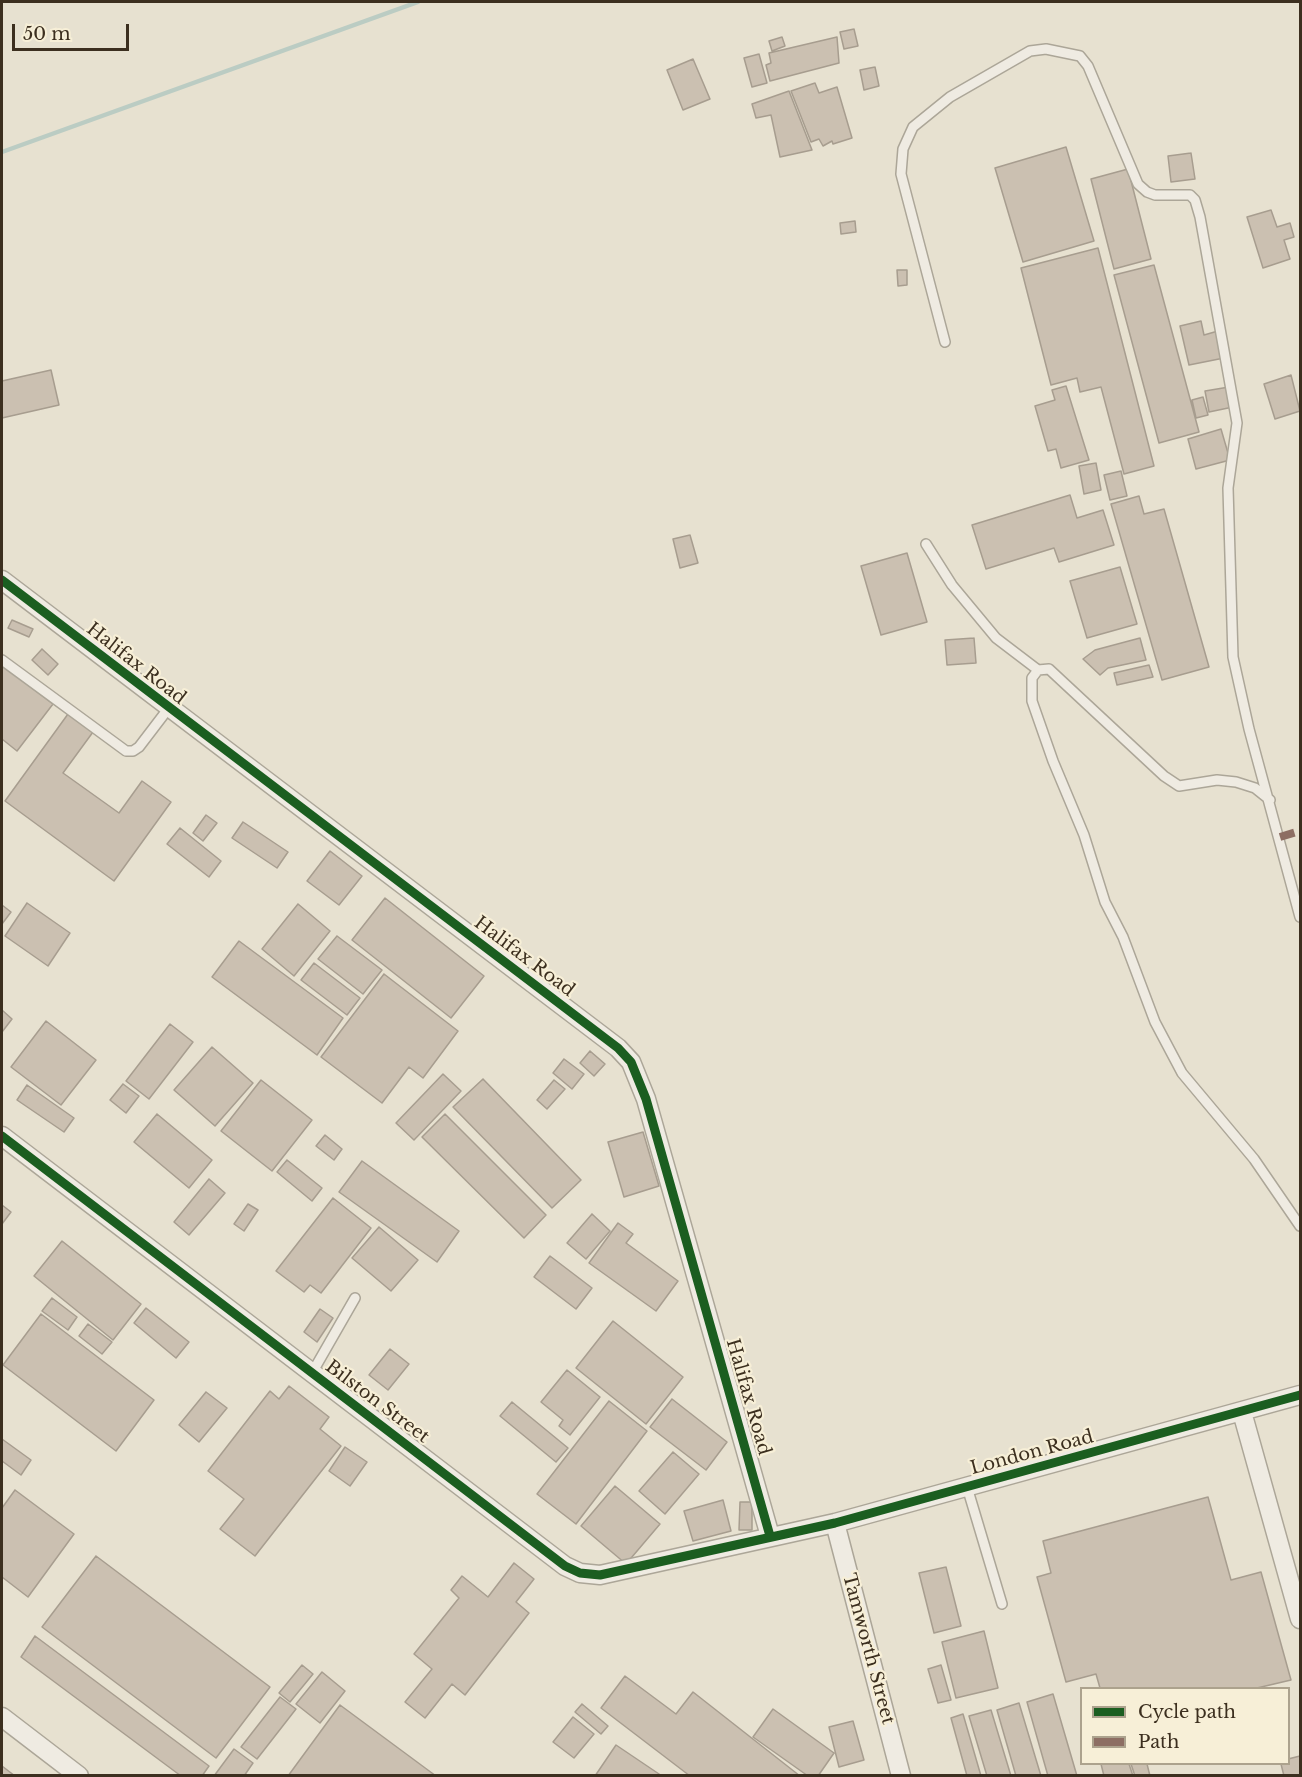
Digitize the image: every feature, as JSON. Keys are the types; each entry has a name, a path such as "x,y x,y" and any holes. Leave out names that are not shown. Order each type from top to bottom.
{"street":[{"name":"Halifax Road","path":"2,580 168,709 618,1048 631,1062 646,1099 770,1536"},
{"name":"Bilston Street","path":"2,1136 565,1566 580,1573 600,1575 770,1536"},
{"name":"London Road","path":"770,1536 835,1523 1300,1395"},
{"path":"1242,1412 1300,1619"},
{"name":"Tamworth Street","path":"835,1523 901,1776"},
{"path":"2,1716 79,1776"}],"lane":[{"path":"945,342 901,174 903,149 913,127 950,97 1030,51 1046,49 1080,56 1088,66 1138,184 1147,192 1155,195 1190,195 1195,200 1200,217 1237,423 1228,488 1233,657 1249,729 1300,917"},
{"path":"926,544 952,585 996,638 1038,670 1049,669 1164,776 1179,786 1217,780 1236,782 1255,788 1270,800"},
{"path":"2,660 126,752 139,747 168,709"},
{"path":"1038,670 1032,678 1032,701 1084,835 1105,902 1124,937 1155,1022 1182,1073 1254,1159 1300,1226"},
{"path":"312,1374 355,1298"},
{"path":"967,1487 1002,1604"}],"building":[{"path":"854,29 858,46 844,49 840,32"},
{"path":"782,37 785,46 772,51 769,41"},
{"path":"837,37 839,63 770,81 766,65 771,63 769,53"},
{"path":"759,54 767,83 752,87 744,58"},
{"path":"693,59 710,99 683,110 667,70"},
{"path":"875,67 879,86 864,90 860,70"},
{"path":"815,83 819,93 837,87 852,138 833,144 832,141 823,146 819,139 811,142 791,91"},
{"path":"789,91 812,150 780,157 771,115 756,118 752,104"},
{"path":"1066,147 1094,241 1023,262 995,168"},
{"path":"1191,153 1195,179 1171,182 1168,156"},
{"path":"1128,169 1151,259 1114,269 1091,179"},
{"path":"1271,210 1277,227 1290,223 1294,237 1284,240 1290,259 1263,268 1247,217"},
{"path":"855,221 856,232 841,234 840,223"},
{"path":"1098,248 1154,466 1124,474 1101,387 1080,392 1077,378 1051,385 1021,268"},
{"path":"1154,265 1199,432 1159,443 1114,275"},
{"path":"897,270 907,270 907,285 898,286"},
{"path":"1201,321 1204,335 1218,331 1224,358 1189,365 1180,326"},
{"path":"51,370 59,405 2,418 2,381"},
{"path":"1291,375 1300,411 1275,419 1264,384"},
{"path":"1066,386 1089,460 1061,468 1056,449 1048,451 1035,406 1055,400 1052,390"},
{"path":"1229,387 1233,407 1209,412 1205,391"},
{"path":"1203,397 1208,415 1196,418 1192,400"},
{"path":"1221,429 1230,460 1196,469 1188,439"},
{"path":"1096,463 1101,490 1084,494 1079,466"},
{"path":"1121,471 1127,496 1110,500 1104,475"},
{"path":"1070,495 1077,518 1103,510 1114,545 1059,562 1054,548 986,569 972,525"},
{"path":"1139,496 1144,514 1164,509 1209,667 1162,680 1111,504"},
{"path":"690,535 698,563 680,568 673,539"},
{"path":"907,553 927,622 881,635 861,566"},
{"path":"1120,567 1137,624 1087,638 1070,581"},
{"path":"12,620 33,629 29,637 8,628"},
{"path":"974,638 976,663 947,665 945,640"},
{"path":"1140,638 1146,660 1108,668 1100,675 1083,659 1095,650"},
{"path":"42,649 58,664 48,675 32,660"},
{"path":"2,665 53,704 17,751 2,739"},
{"path":"1149,665 1153,677 1117,685 1114,673"},
{"path":"68,714 93,732 63,773 119,813 142,781 171,802 114,881 5,801"},
{"path":"206,815 217,823 203,841 193,833"},
{"path":"243,822 288,852 277,868 232,838"},
{"path":"180,828 221,861 209,877 167,844"},
{"path":"330,851 362,876 339,905 307,881"},
{"path":"385,898 484,976 451,1018 352,940"},
{"path":"27,903 70,933 48,966 5,936"},
{"path":"298,904 330,931 294,976 262,949"},
{"path":"2,905 11,912 2,924"},
{"path":"337,936 382,970 363,994 318,959"},
{"path":"239,941 343,1018 317,1055 212,977"},
{"path":"314,963 360,998 347,1015 301,980"},
{"path":"384,974 458,1031 423,1078 409,1067 382,1103 321,1057"},
{"path":"2,1010 12,1019 2,1032"},
{"path":"46,1021 96,1060 61,1105 11,1067"},
{"path":"170,1024 193,1042 149,1099 126,1081"},
{"path":"212,1047 253,1083 215,1126 174,1090"},
{"path":"590,1051 605,1064 594,1076 580,1063"},
{"path":"564,1059 584,1074 572,1089 553,1073"},
{"path":"443,1074 461,1091 414,1140 396,1123"},
{"path":"483,1079 581,1180 552,1208 453,1107"},
{"path":"261,1080 312,1120 272,1171 221,1131"},
{"path":"554,1080 565,1089 547,1109 537,1100"},
{"path":"123,1084 139,1096 126,1113 110,1100"},
{"path":"27,1085 74,1118 64,1132 17,1100"},
{"path":"157,1114 212,1160 189,1188 134,1142"},
{"path":"445,1114 546,1215 524,1238 422,1137"},
{"path":"643,1132 659,1186 624,1197 608,1142"},
{"path":"325,1135 342,1149 334,1160 316,1146"},
{"path":"287,1160 322,1188 312,1201 277,1172"},
{"path":"362,1161 459,1231 437,1262 339,1192"},
{"path":"209,1179 225,1193 189,1235 174,1222"},
{"path":"333,1198 371,1228 321,1293 310,1285 304,1292 276,1271"},
{"path":"248,1204 258,1210 244,1231 234,1224"},
{"path":"2,1205 11,1212 2,1224"},
{"path":"592,1214 610,1231 586,1259 567,1243"},
{"path":"618,1223 633,1234 626,1243 678,1281 656,1311 589,1263"},
{"path":"379,1227 418,1260 391,1291 352,1258"},
{"path":"62,1241 141,1304 113,1340 34,1276"},
{"path":"550,1256 592,1288 576,1309 534,1277"},
{"path":"52,1298 77,1317 68,1330 42,1311"},
{"path":"146,1308 189,1342 176,1358 134,1323"},
{"path":"320,1309 333,1318 317,1342 304,1332"},
{"path":"41,1314 154,1400 116,1451 3,1365"},
{"path":"613,1321 683,1377 646,1424 576,1368"},
{"path":"88,1324 112,1342 102,1354 79,1336"},
{"path":"390,1349 409,1364 388,1390 369,1375"},
{"path":"567,1370 600,1397 570,1435 559,1426 563,1420 541,1402"},
{"path":"289,1386 329,1417 320,1429 341,1446 255,1556 220,1529 244,1499 208,1471 270,1391 279,1399"},
{"path":"206,1392 227,1408 199,1442 179,1425"},
{"path":"672,1399 727,1442 706,1470 650,1427"},
{"path":"609,1401 647,1431 576,1524 537,1494"},
{"path":"512,1402 568,1448 556,1462 500,1416"},
{"path":"2,1439 31,1460 21,1475 2,1461"},
{"path":"345,1447 367,1462 350,1486 329,1471"},
{"path":"673,1452 699,1474 665,1514 639,1491"},
{"path":"615,1486 660,1524 626,1564 581,1526"},
{"path":"15,1490 74,1534 28,1597 2,1577 2,1508"},
{"path":"1208,1497 1231,1580 1261,1572 1291,1680 1261,1687 1100,1687 1096,1674 1066,1682 1037,1577 1051,1573 1043,1541"},
{"path":"723,1500 731,1531 693,1541 684,1511"},
{"path":"740,1502 752,1502 752,1530 739,1530"},
{"path":"96,1556 270,1687 216,1758 42,1627"},
{"path":"514,1563 534,1579 516,1602 529,1613 465,1695 452,1684 425,1718 405,1702 432,1669 414,1654 459,1598 451,1590 462,1576 488,1597"},
{"path":"946,1567 961,1626 934,1633 919,1573"},
{"path":"984,1631 998,1688 956,1698 942,1642"},
{"path":"35,1636 209,1766 202,1776 181,1776 21,1657"},
{"path":"302,1665 313,1674 290,1702 279,1693"},
{"path":"941,1665 951,1700 938,1703 928,1669"},
{"path":"322,1672 345,1691 320,1723 296,1704"},
{"path":"625,1676 676,1714 693,1692 800,1776 690,1776 601,1708"},
{"path":"1053,1694 1077,1776 1048,1776 1027,1702"},
{"path":"280,1697 296,1709 257,1759 241,1747"},
{"path":"1019,1703 1041,1776 1016,1776 997,1710"},
{"path":"582,1704 608,1726 601,1734 575,1712"},
{"path":"340,1705 436,1776 288,1776"},
{"path":"773,1709 834,1753 818,1776 808,1776 753,1737"},
{"path":"991,1710 1011,1776 987,1776 969,1716"},
{"path":"963,1714 981,1776 967,1776 951,1718"},
{"path":"573,1717 594,1734 574,1758 553,1742"},
{"path":"853,1721 864,1760 839,1767 829,1727"},
{"path":"616,1745 662,1776 595,1776"},
{"path":"234,1749 253,1763 244,1776 214,1776"},
{"path":"1300,1756 1300,1776 1284,1776 1281,1765 1290,1765 1290,1758"},
{"path":"1101,1765 1129,1765 1133,1776 1104,1776"},
{"path":"1131,1765 1147,1765 1150,1776 1135,1776"},
{"path":"2,1766 15,1776 2,1776"}],"waterway":[{"path":"2,152 418,2"}],"marked path":[{"path":"1280,837 1300,831"}],"cycle path":[{"path":"2,580 618,1048 631,1062 646,1099 770,1536"},
{"path":"2,1136 565,1566 580,1573 600,1575 835,1523 1300,1395"}]}
